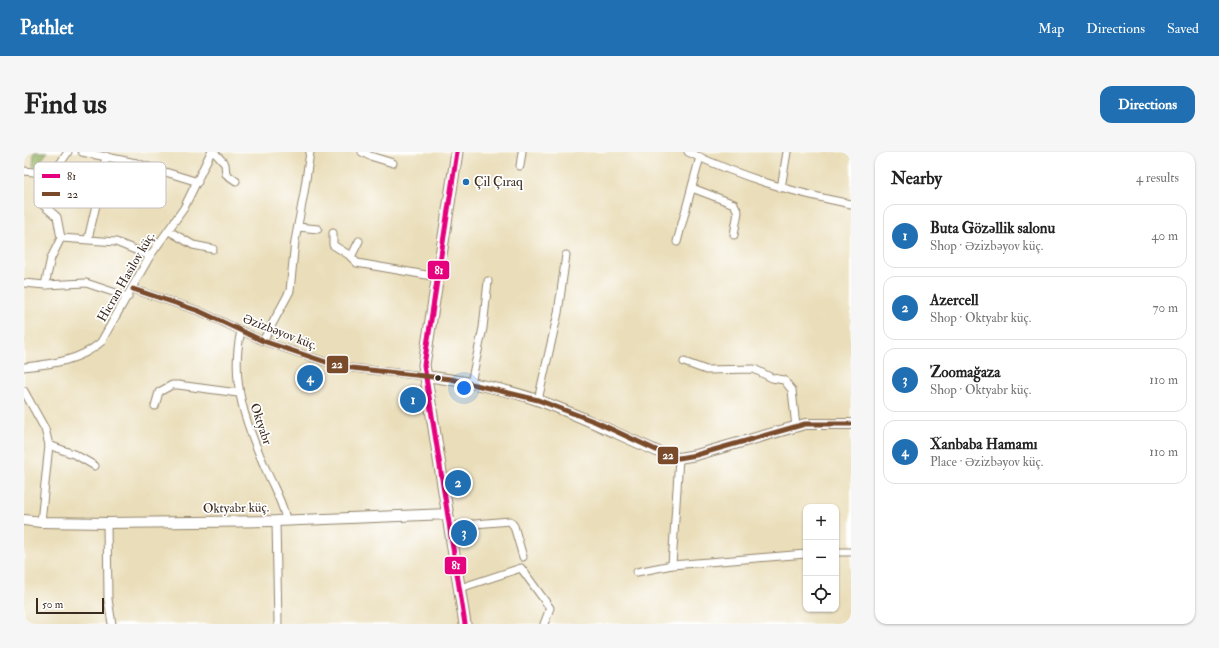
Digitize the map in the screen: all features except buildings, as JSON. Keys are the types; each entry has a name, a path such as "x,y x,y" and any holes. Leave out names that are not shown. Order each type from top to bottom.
{"main road":[{"path":"457,152 425,359 425,376 465,624"}],"street":[{"path":"62,162 68,152"},
{"path":"82,152 132,162"},
{"name":"Hicran Hasilov küç.","path":"24,367 60,362 79,356 96,346 106,337 150,256 184,208 198,182 211,152"},
{"path":"214,152 225,164 226,174 236,181"},
{"path":"263,341 290,291 298,226 310,152"},
{"path":"362,152 393,163"},
{"path":"520,166 522,152"},
{"path":"688,152 754,180 781,188 851,204"},
{"path":"781,188 787,152"},
{"path":"105,162 106,156"},
{"path":"677,242 700,157"},
{"path":"24,171 34,172"},
{"path":"166,172 198,182"},
{"path":"692,188 734,204 738,212 734,235"},
{"path":"45,285 51,258 61,238 57,217 47,208"},
{"path":"88,239 95,208"},
{"path":"298,226 318,229"},
{"path":"169,231 193,245 213,249"},
{"path":"333,233 333,245 357,263 438,276"},
{"path":"61,238 116,242 150,256"},
{"path":"351,257 359,241"},
{"path":"538,400 558,313 566,255"},
{"path":"471,383 483,328 488,281"},
{"path":"24,283 45,285 86,283 128,297"},
{"name":"Əzizbəyov küç.","path":"133,289 199,311 263,341 337,365 425,376"},
{"name":"Oktyabr","path":"241,332 237,358 238,393 253,440 283,507 281,520 278,624"},
{"path":"684,362 706,370 754,369 772,378 784,380 792,390 796,427"},
{"path":"425,376 471,383 538,400 596,422 671,457 679,458 696,455 796,427 824,423 851,424"},
{"path":"155,406 159,392 172,385 238,393"},
{"path":"24,391 44,429 50,446 41,522"},
{"path":"50,446 76,455 95,466"},
{"path":"672,565 679,458"},
{"name":"Oktyabr küç.","path":"24,520 41,522 107,523 281,520 448,514"},
{"path":"450,526 510,521 514,526 523,556"},
{"path":"107,523 108,599 112,624"},
{"path":"839,552 851,552"},
{"path":"637,572 672,565 803,554"},
{"path":"460,588 520,568 550,608 544,624"}],"green space":[{"path":"34,152 47,152 40,162 34,162 33,166"}],"transit line":[{"name":"81","path":"457,152 424,365 465,624"},
{"name":"22","path":"133,289 199,311 263,341 326,362 352,368 451,379 538,400 596,422 671,457 679,458 696,455 805,424 851,424"}],"place":[{"name":"Çil Çıraq","path":"466,182"},
{"name":"Xanbaba Hamamı","path":"310,378"},
{"name":"Buta Gözəllik salonu","path":"413,400"},
{"name":"Azercell","path":"458,483"},
{"name":"Zoomağaza","path":"464,533"}]}
